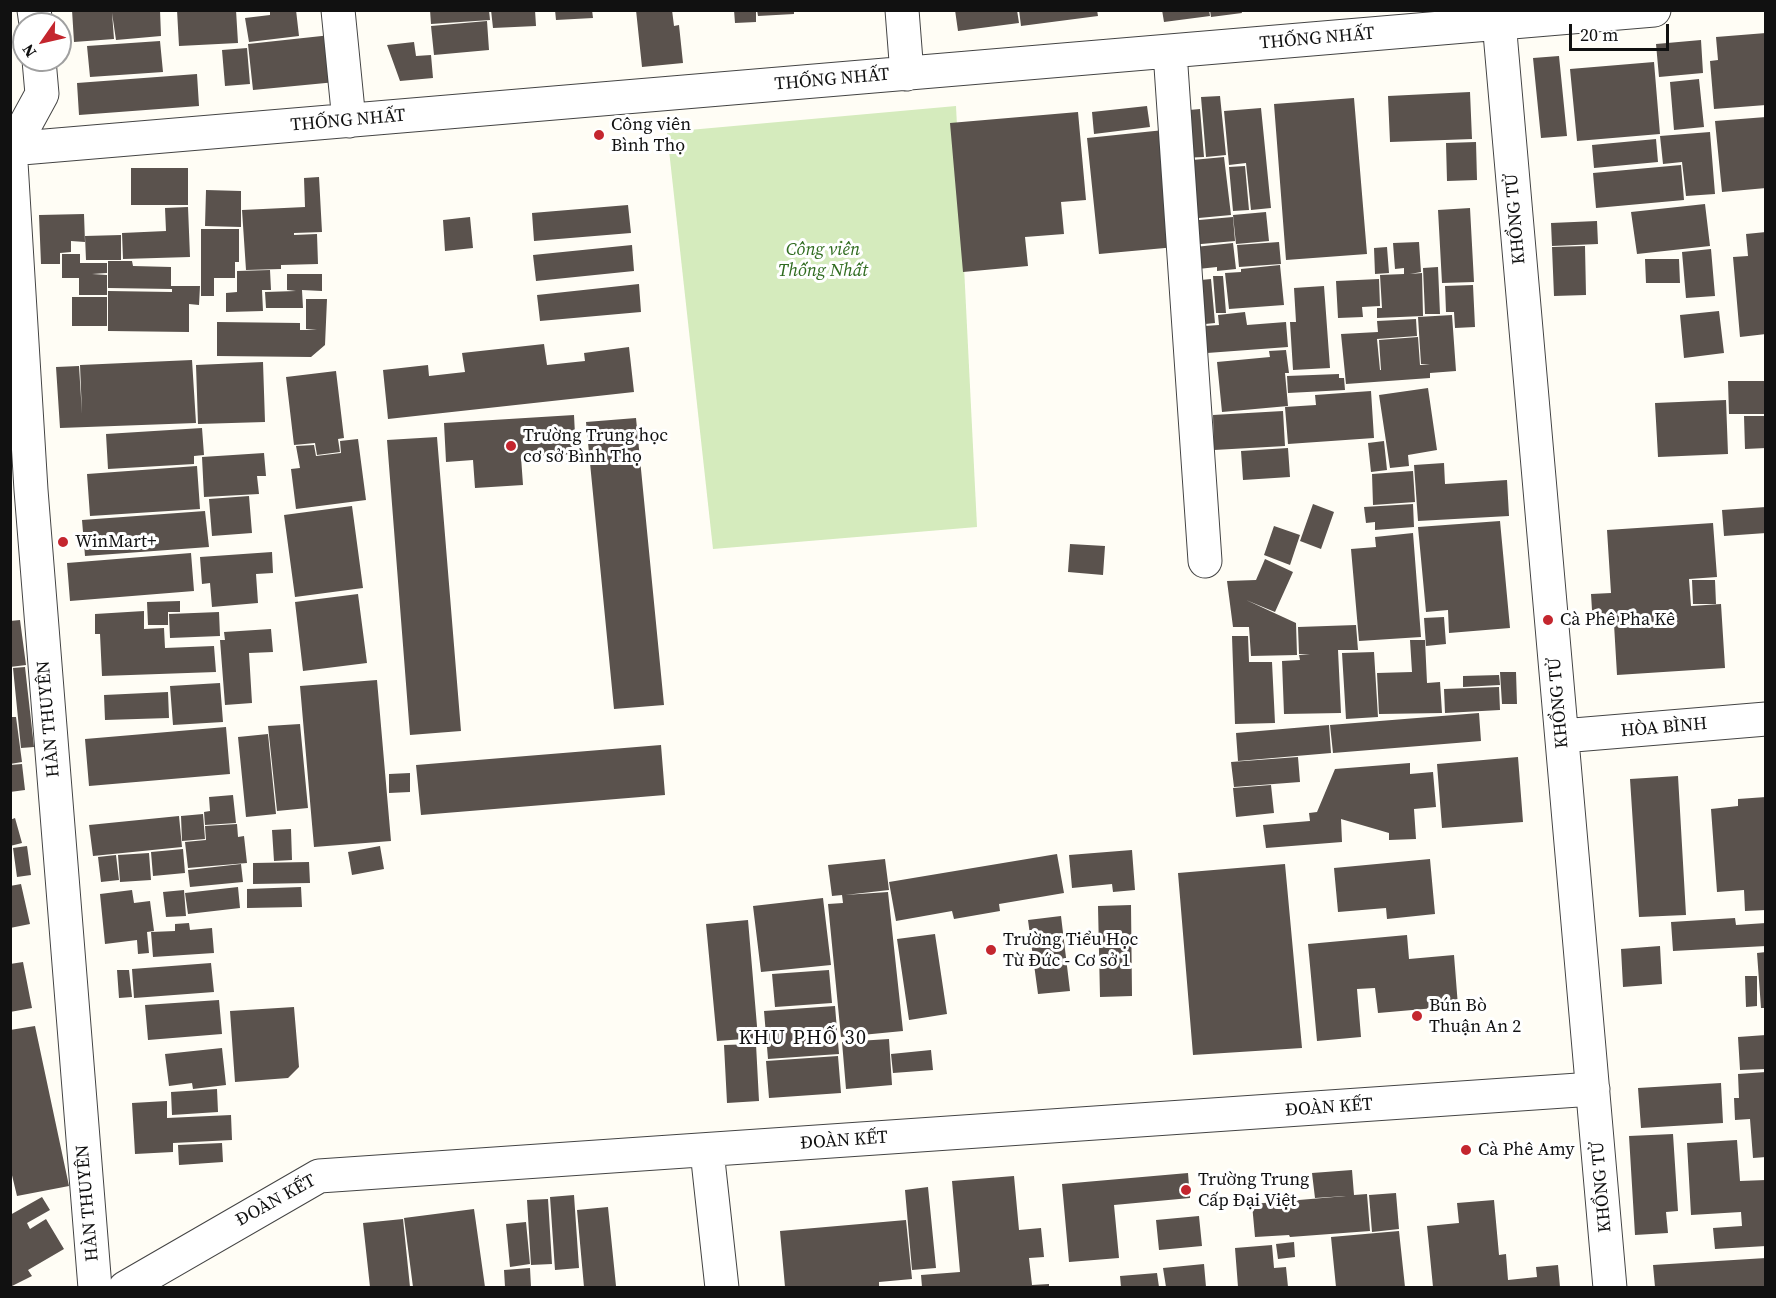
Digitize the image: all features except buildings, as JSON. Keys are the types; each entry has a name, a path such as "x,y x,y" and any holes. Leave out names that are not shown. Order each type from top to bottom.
{"street":[{"path":"338,10 349,121"},
{"path":"902,10 907,74"},
{"name":"THỐNG NHẤT","path":"11,148 1170,52 1498,17 1654,10"},
{"name":"KHỔNG TỬ","path":"1498,17 1610,1287"},
{"path":"1170,52 1205,561"},
{"path":"11,148 42,94 40,72"},
{"name":"HÀN THUYÊN","path":"11,148 21,490 95,1287"},
{"name":"HÒA BÌNH","path":"1562,736 1766,719"},
{"name":"ĐOÀN KẾT","path":"125,1287 319,1176 1593,1089"},
{"path":"707,1151 722,1287"}],"green space":[{"name":"Công viên Thống Nhất","path":"956,106 977,527 713,549 667,132"}],"place":[{"name":"Công viên Bình Thọ","path":"599,135"},
{"name":"Trường Trung học cơ sở Bình Thọ","path":"511,446"},
{"name":"WinMart+","path":"63,542"},
{"name":"Cà Phê Pha Kê","path":"1548,620"},
{"name":"Trường Tiểu Học Từ Đức - Cơ sở 1","path":"991,950"},
{"name":"Bún Bò Thuận An 2","path":"1417,1016"},
{"name":"Cà Phê Amy","path":"1466,1150"},
{"name":"Trường Trung Cấp Đại Việt","path":"1186,1190"}],"district":[{"name":"KHU PHỐ 30","path":"803,1039"}]}
